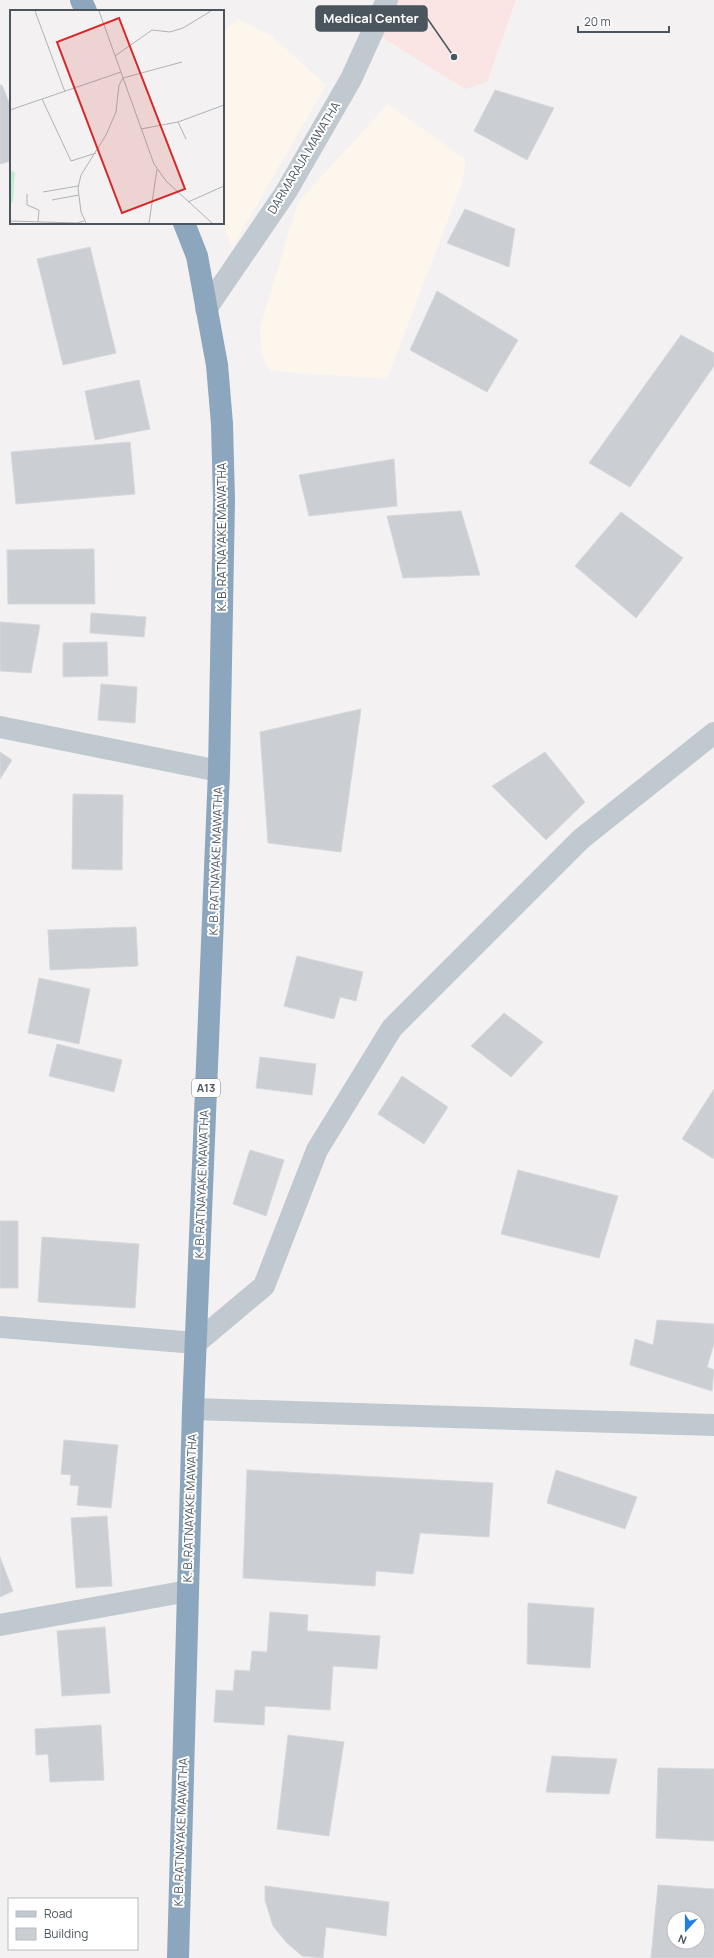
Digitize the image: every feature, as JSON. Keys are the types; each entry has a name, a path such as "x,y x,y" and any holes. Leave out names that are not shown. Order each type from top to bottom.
{"highway":[{"path":"80,0 85,10"},
{"name":"K. B. RATNAYAKE MAWATHA","path":"178,1958 193,1409 219,771 223,469 222,424 217,365 197,256 184,224"}],"street":[{"name":"DARMARAJA MAWATHA","path":"206,309 286,192 351,79 387,0"},
{"path":"0,727 219,771"},
{"path":"0,1327 196,1343 264,1286 317,1150 392,1028 581,839 714,733"},
{"path":"193,1409 714,1425"},
{"path":"0,1625 188,1591"}],"shaded area":[{"path":"387,0 516,0 487,82 465,89 372,31"},
{"path":"238,19 272,36 326,85 232,248 223,224 224,30"},
{"path":"388,104 466,160 461,186 387,379 270,371 261,355 260,327 298,202"}],"building":[{"path":"0,85 2,85 10,105 10,161 0,164"},
{"path":"495,90 554,108 527,160 474,131"},
{"path":"465,209 515,229 509,267 447,243"},
{"path":"90,247 116,353 63,365 37,259"},
{"path":"437,291 518,340 487,392 410,350"},
{"path":"681,335 714,353 714,366 630,487 589,463"},
{"path":"139,380 150,429 95,440 85,391"},
{"path":"130,442 135,494 16,504 11,452"},
{"path":"394,459 397,506 309,516 299,475"},
{"path":"461,511 480,575 403,578 387,516"},
{"path":"621,512 683,558 636,618 575,566"},
{"path":"94,549 95,604 8,604 7,550"},
{"path":"91,613 146,617 144,637 90,633"},
{"path":"0,622 40,625 31,673 0,671"},
{"path":"107,642 108,676 63,677 63,643"},
{"path":"101,684 137,687 135,723 98,720"},
{"path":"361,709 341,852 268,843 260,732"},
{"path":"0,752 12,760 0,779"},
{"path":"545,752 585,802 546,840 492,786"},
{"path":"73,794 123,795 122,870 72,869"},
{"path":"136,927 138,966 50,970 48,930"},
{"path":"297,956 363,972 356,1001 340,997 334,1019 284,1006"},
{"path":"39,978 90,989 79,1044 28,1033"},
{"path":"504,1013 543,1042 511,1077 471,1046"},
{"path":"57,1044 122,1060 114,1092 49,1076"},
{"path":"260,1057 316,1064 312,1095 256,1088"},
{"path":"402,1076 448,1107 424,1144 378,1114"},
{"path":"714,1089 714,1159 682,1139"},
{"path":"250,1150 284,1160 266,1216 233,1204"},
{"path":"518,1170 618,1196 599,1258 501,1234"},
{"path":"0,1221 18,1221 18,1288 0,1288"},
{"path":"42,1237 139,1244 135,1308 38,1302"},
{"path":"657,1320 714,1324 714,1344 707,1367 714,1370 712,1391 630,1365 635,1339 653,1345"},
{"path":"64,1440 118,1445 111,1508 77,1505 79,1486 70,1485 71,1475 61,1474"},
{"path":"247,1470 493,1483 489,1537 420,1533 413,1574 376,1571 375,1586 243,1578"},
{"path":"556,1470 637,1497 625,1529 547,1503"},
{"path":"107,1516 112,1586 76,1588 71,1518"},
{"path":"0,1557 13,1591 0,1597"},
{"path":"528,1603 594,1608 590,1668 527,1664"},
{"path":"270,1612 308,1615 307,1631 380,1636 377,1669 333,1666 330,1710 265,1706 264,1725 214,1722 216,1690 233,1691 235,1670 250,1671 252,1651 267,1652"},
{"path":"105,1627 110,1693 62,1696 57,1631"},
{"path":"101,1725 104,1780 50,1782 48,1754 36,1755 35,1729"},
{"path":"288,1735 344,1742 329,1836 277,1829"},
{"path":"552,1756 617,1759 609,1794 546,1792"},
{"path":"658,1768 714,1769 714,1841 656,1838"},
{"path":"658,1885 714,1889 714,1958 651,1958"},
{"path":"265,1886 389,1902 386,1936 326,1927 323,1958 302,1956 286,1942 273,1926 265,1900"}],"place":[{"name":"Medical Center","path":"454,57"}]}
